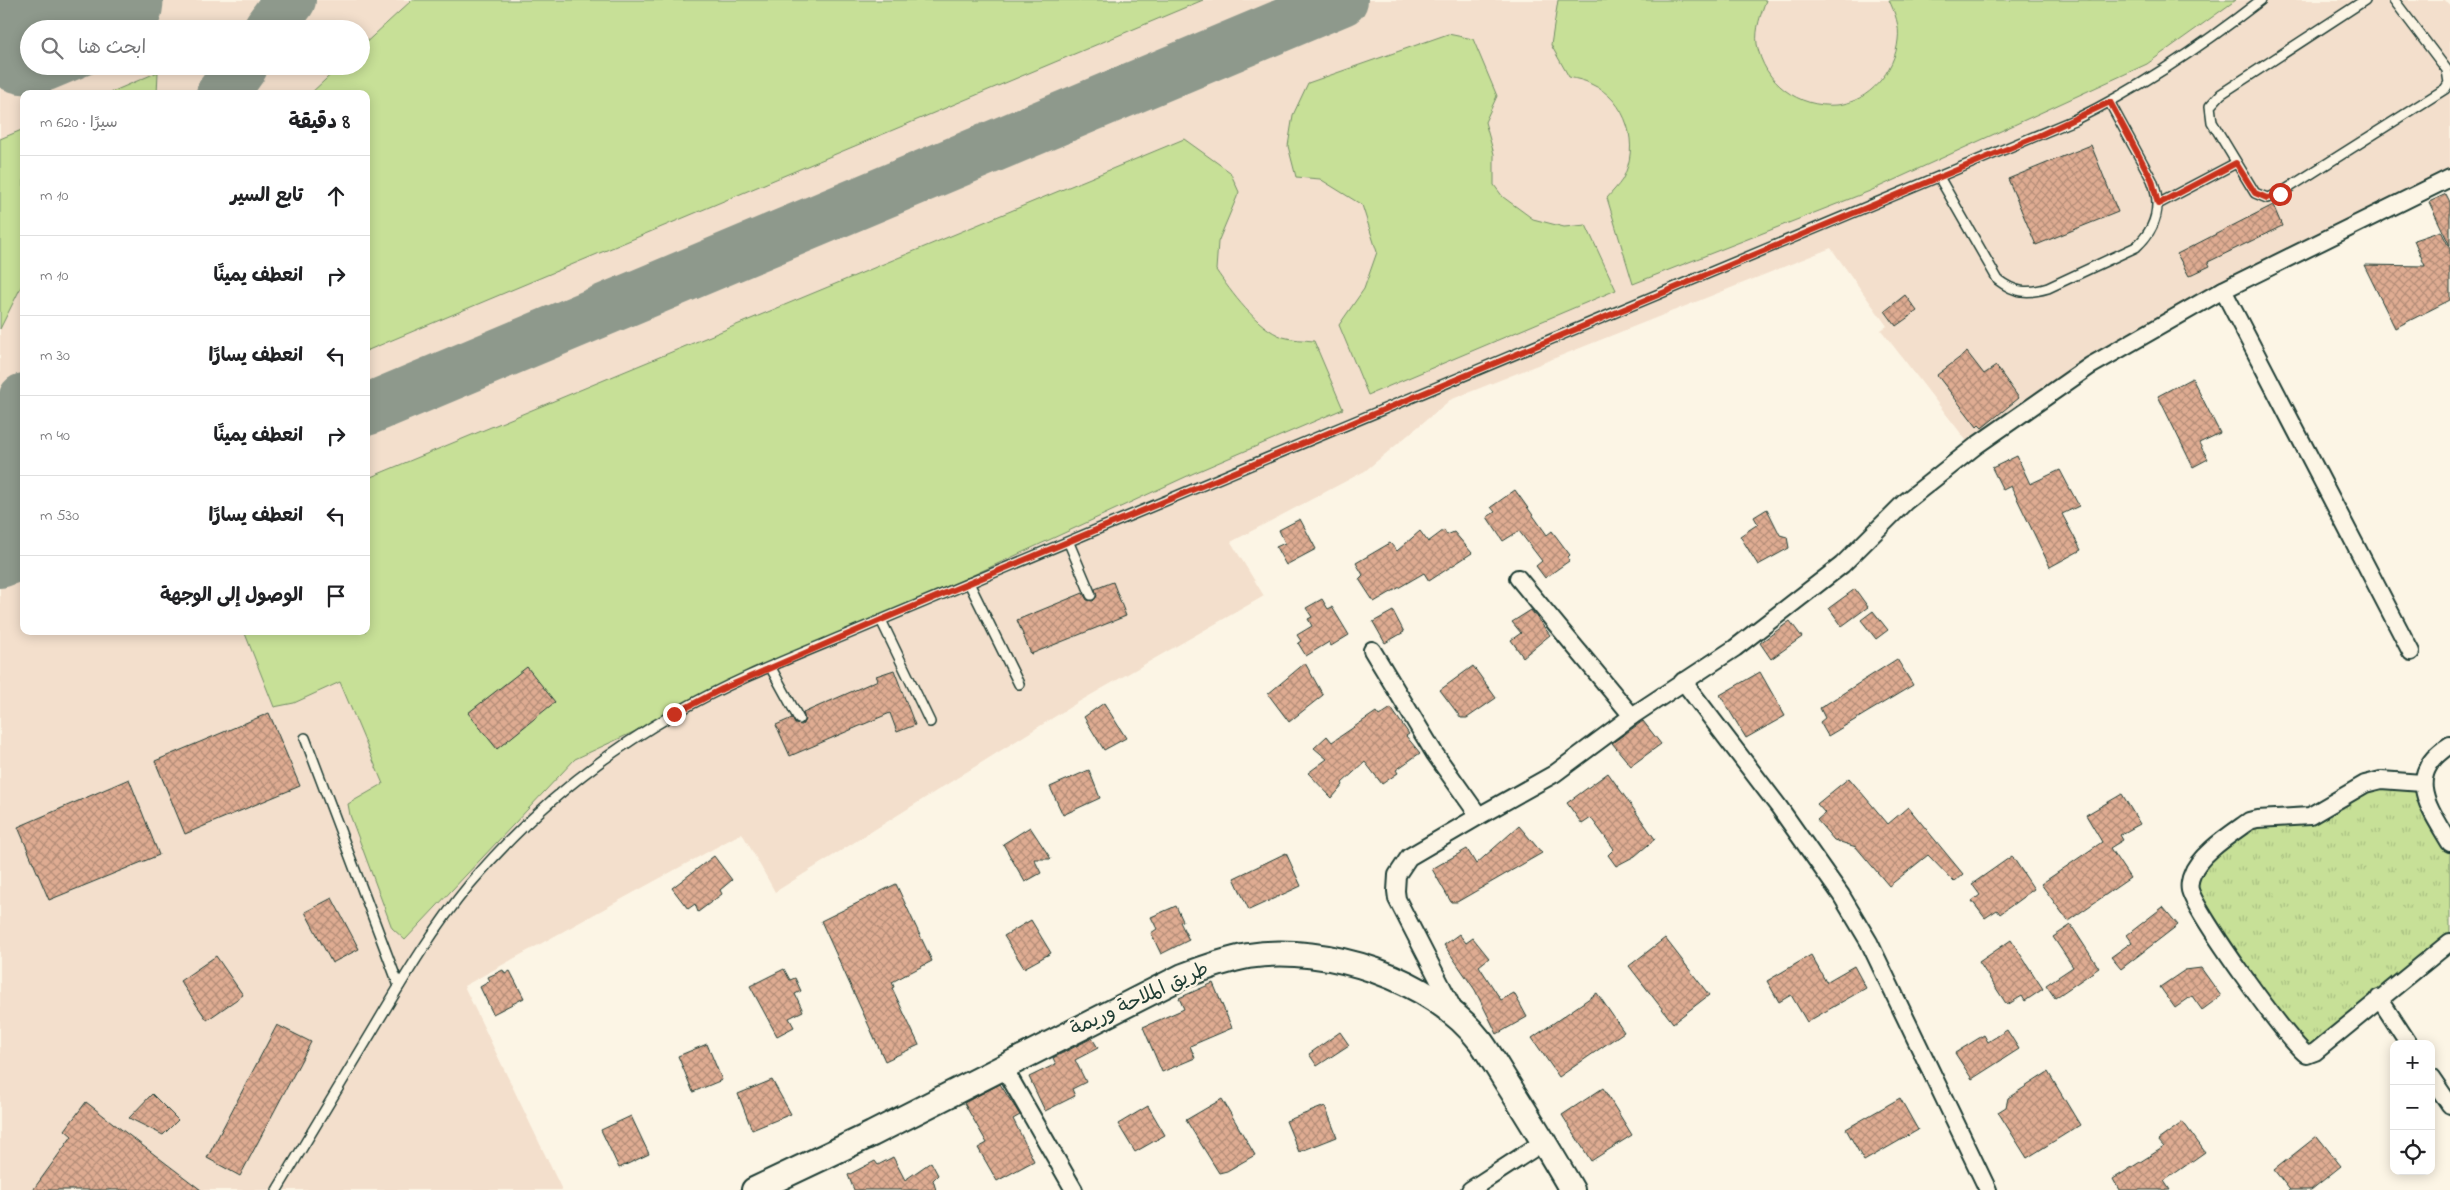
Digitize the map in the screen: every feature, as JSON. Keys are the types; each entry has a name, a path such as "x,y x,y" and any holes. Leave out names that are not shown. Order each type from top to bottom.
{"street":[{"path":"1458,1018 1398,899 1396,883 1402,865 1409,858 1478,816 1554,774 1632,716 1735,648 1842,565 1905,502 1977,445 2090,366 2223,290 2450,178"},
{"path":"2223,290 2410,652"},
{"path":"1518,578 1632,716"},
{"path":"1372,650 1435,754 1478,816"},
{"path":"1683,681 1779,807 1841,895 1869,942 1988,1190"},
{"path":"2450,745 2440,752 2428,768 2422,783 2425,800 2450,843"},
{"path":"2422,783 2381,780 2365,784 2310,816 2257,818 2249,821 2196,863 2191,877 2190,890 2200,911 2291,1041 2307,1054 2315,1052 2450,942"},
{"name":"طريق الملاحة وريمة","path":"754,1190 872,1134 1183,976 1215,964 1249,956 1283,954 1308,955 1350,963 1380,972 1435,1000 1458,1018 1480,1041 1545,1142 1572,1190"},
{"path":"2379,998 2406,1040"},
{"path":"1003,1066 1074,1190"},
{"path":"2435,1083 2450,1105"},
{"path":"1470,1190 1545,1142"}],"lane":[{"path":"277,1190 398,986 437,927 470,884 506,844 544,807 585,773 666,718 722,689 881,620 1069,543 1939,177 2110,102 2179,61 2261,0"},
{"path":"2365,0 2214,99 2210,106 2212,122 2255,193 2267,198 2274,197 2445,89 2449,83 2448,70 2394,0"},
{"path":"1939,177 1998,280 2009,288 2022,292 2035,292 2048,288 2136,247 2152,228 2158,204 2152,180 2110,102"},
{"path":"2158,204 2236,163"},
{"path":"1069,543 1091,594"},
{"path":"969,583 1019,684"},
{"path":"881,620 930,722"},
{"path":"771,668 799,719"},
{"path":"305,738 398,986"}],"shaded area":[{"path":"0,0 2445,0 2450,6 2450,171 2090,362 1973,449 1881,330 1887,326 1831,248 1450,400 1365,471 1231,542 1264,596 1075,704 775,892 742,833 464,986 562,1190 0,1190"}],"green space":[{"path":"412,0 1203,0 370,349 370,90 314,90 330,75 370,75 370,39"},
{"path":"1558,0 1766,0 1759,22 1757,44 1767,70 1775,81 1796,97 1823,105 1837,105 1849,103 1870,91 1892,63 1898,40 1898,25 1889,0 2236,0 2147,64 1870,191 1633,284 1607,198 1622,180 1628,167 1630,139 1627,125 1622,112 1603,91 1586,82 1569,77 1551,45"},
{"path":"1448,34 1473,39 1497,96 1485,122 1494,154 1494,185 1503,197 1533,219 1564,227 1586,225 1616,290 1368,395 1339,325 1364,289 1377,252 1362,205 1320,179 1296,177 1288,146 1293,115 1308,83"},
{"path":"151,75 158,75 157,90 116,90"},
{"path":"20,131 20,289 0,329 0,139"},
{"path":"1184,139 1230,172 1239,192 1218,242 1216,270 1245,308 1264,326 1283,337 1314,341 1343,409 1194,473 575,759 405,940 392,928 350,815 348,804 383,784 340,682 294,703 274,707 246,635 370,635 370,477"},
{"path":"2422,783 2450,843 2450,942 2307,1055 2235,963 2191,877 2240,827 2299,818 2365,784"}],"building":[{"path":"2091,145 2118,212 2036,245 2008,179"},
{"path":"2446,194 2450,202 2450,246 2429,202"},
{"path":"2273,205 2282,226 2208,262 2210,266 2189,276 2177,254"},
{"path":"2441,231 2450,249 2450,300 2395,328 2364,265 2425,266 2414,240"},
{"path":"1905,295 1917,311 1896,326 1885,311"},
{"path":"1967,352 1984,374 1996,366 2019,398 1982,428 1979,425 1977,427 1937,375"},
{"path":"2192,378 2220,433 2199,443 2208,459 2193,467 2158,396"},
{"path":"2017,456 2030,484 2060,470 2079,506 2062,514 2081,550 2050,567 2011,486 2003,490 1992,468"},
{"path":"1515,490 1547,535 1552,531 1570,555 1568,557 1569,561 1545,578 1536,566 1542,561 1519,531 1503,541 1487,517 1495,512 1491,507"},
{"path":"1767,509 1780,535 1787,537 1789,548 1758,565 1740,536 1758,524 1754,517"},
{"path":"1300,519 1316,549 1286,565 1276,547 1285,543 1279,530"},
{"path":"1444,530 1447,535 1454,532 1472,553 1429,581 1424,573 1374,602 1359,579 1363,575 1356,563 1390,543 1397,551 1420,531 1428,542"},
{"path":"1113,582 1126,616 1031,654 1017,620 1083,593 1087,600 1093,601 1097,596 1095,589"},
{"path":"1855,589 1868,607 1842,626 1829,608"},
{"path":"1322,599 1328,609 1332,607 1349,635 1331,646 1329,642 1306,656 1298,643 1301,641 1297,635 1312,626 1308,619 1312,617 1306,608"},
{"path":"1531,610 1550,635 1523,657 1511,640 1521,633 1512,622"},
{"path":"1393,611 1404,632 1385,643 1373,622"},
{"path":"1873,611 1888,630 1876,639 1861,620"},
{"path":"1790,621 1802,637 1771,659 1760,643"},
{"path":"1897,659 1913,685 1828,736 1820,722 1825,718 1820,708"},
{"path":"1305,663 1323,695 1289,722 1268,694"},
{"path":"1473,666 1496,698 1467,718 1461,718 1440,690"},
{"path":"527,667 555,702 497,749 468,713"},
{"path":"894,670 915,725 897,732 890,713 790,756 776,725 792,718 795,724 802,725 805,720 803,713 878,680 876,676"},
{"path":"1760,672 1785,716 1746,738 1720,695"},
{"path":"1104,703 1126,738 1104,750 1084,717"},
{"path":"1391,708 1409,734 1406,736 1420,753 1396,770 1398,773 1382,784 1365,762 1342,783 1343,785 1332,798 1308,773 1327,759 1314,748 1327,736 1332,742 1376,712 1379,716"},
{"path":"269,713 300,786 185,834 155,761"},
{"path":"1643,721 1661,744 1631,766 1612,743"},
{"path":"1089,770 1100,798 1063,815 1050,787"},
{"path":"1608,773 1655,839 1635,856 1616,866 1608,855 1614,849 1591,818 1582,824 1567,803"},
{"path":"1849,778 1888,824 1908,807 1963,874 1954,882 1928,855 1889,886 1856,847 1834,840 1817,820 1825,813 1817,804"},
{"path":"129,779 159,855 49,900 18,827"},
{"path":"2122,794 2140,824 2120,835 2123,840 2110,848 2130,878 2068,921 2041,884 2102,842 2086,815"},
{"path":"1519,826 1542,853 1457,902 1451,902 1432,869 1467,849 1476,864"},
{"path":"1030,827 1051,859 1034,859 1041,873 1025,882 1003,844"},
{"path":"1286,853 1301,886 1249,910 1234,878"},
{"path":"714,856 732,880 720,890 722,894 698,912 695,904 688,909 672,888"},
{"path":"2012,856 2034,889 2000,914 1997,910 1985,918 1972,901 1980,895 1972,884"},
{"path":"896,884 932,961 892,982 894,987 892,988 919,1045 885,1061 821,921"},
{"path":"332,898 359,949 332,963 305,912"},
{"path":"1176,906 1183,921 1180,922 1189,940 1161,954 1151,933 1157,929 1151,917"},
{"path":"2163,907 2178,925 2121,969 2111,957 2132,942 2127,935"},
{"path":"1031,920 1051,953 1024,968 1004,936"},
{"path":"2071,925 2099,968 2055,998 2046,985 2073,967 2053,937"},
{"path":"1459,934 1466,943 1473,938 1489,958 1479,966 1501,1000 1514,993 1527,1017 1497,1034 1475,990 1444,945"},
{"path":"1665,938 1709,995 1673,1023 1629,966"},
{"path":"2011,940 2043,989 2025,1001 2022,996 2007,1005 1979,962"},
{"path":"1811,955 1826,982 1854,966 1866,988 1807,1022 1791,995 1779,1002 1767,981"},
{"path":"216,956 243,995 207,1020 180,981"},
{"path":"2201,968 2221,996 2202,1010 2192,996 2175,1008 2160,987 2185,970"},
{"path":"784,969 790,980 795,978 801,991 795,994 803,1011 789,1018 794,1027 777,1036 750,986"},
{"path":"503,970 505,974 510,971 524,998 493,1014 480,987 490,981 488,977"},
{"path":"1213,983 1232,1028 1190,1046 1195,1058 1162,1072 1143,1027 1184,1009 1179,998"},
{"path":"1597,993 1624,1032 1559,1077 1532,1038"},
{"path":"277,1025 311,1042 240,1176 207,1158"},
{"path":"2007,1030 2019,1049 1972,1079 1955,1053 1984,1035 1988,1042"},
{"path":"1340,1032 1349,1045 1317,1066 1309,1054"},
{"path":"1092,1038 1098,1048 1075,1060 1086,1082 1072,1089 1075,1096 1045,1111 1029,1077 1056,1064 1053,1058"},
{"path":"707,1044 722,1080 693,1092 678,1056"},
{"path":"2048,1072 2080,1125 2027,1158 1998,1112 2006,1107 2008,1098"},
{"path":"772,1080 791,1114 752,1130 738,1094"},
{"path":"1000,1084 1020,1115 1013,1119 1034,1161 997,1181 978,1148 987,1143 964,1103"},
{"path":"1603,1088 1632,1135 1591,1161 1562,1115"},
{"path":"152,1094 178,1120 163,1135 129,1118"},
{"path":"1900,1098 1918,1130 1864,1161 1846,1129"},
{"path":"1222,1099 1255,1155 1227,1171 1219,1173 1186,1120"},
{"path":"86,1102 201,1190 33,1190 72,1136 65,1130"},
{"path":"1148,1106 1165,1135 1135,1152 1118,1124"},
{"path":"1325,1106 1337,1137 1299,1152 1286,1121"},
{"path":"631,1116 649,1154 619,1168 601,1130"},
{"path":"2183,1122 2205,1152 2164,1181 2170,1190 2119,1190 2113,1179 2164,1147 2158,1140"},
{"path":"2317,1136 2341,1166 2311,1190 2290,1190 2274,1170"},
{"path":"893,1157 905,1180 931,1162 938,1175 933,1180 936,1190 854,1190 848,1175 875,1161 878,1165"}],"taxiway":[{"path":"276,20 290,0"},
{"path":"370,408 1342,0"},
{"path":"225,90 236,75"},
{"path":"20,414 11,468 12,504 20,524"},
{"path":"0,562 20,554"}],"runway":[{"path":"50,20 98,0"}],"route":[{"path":"674,714 722,689 881,620 1069,543 2038,136 2110,102 2152,180 2158,204 2236,163 2255,193 2260,197 2274,197 2280,194"}]}
